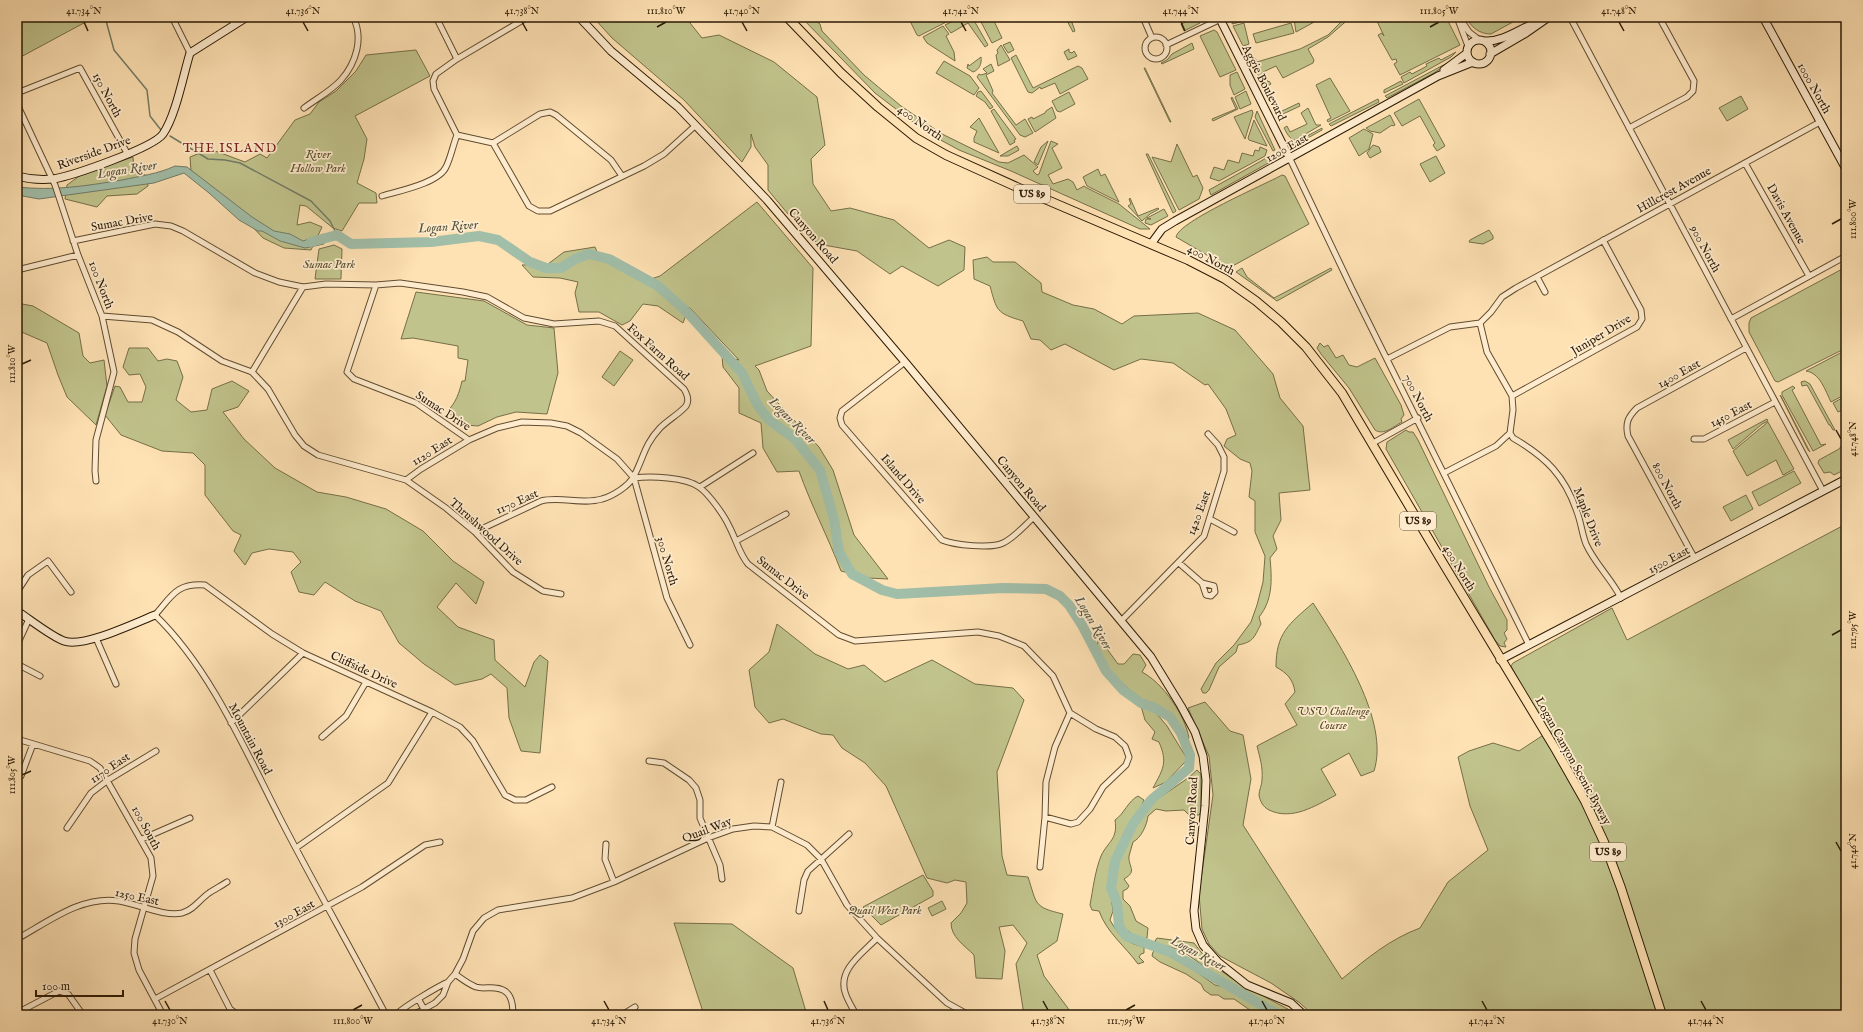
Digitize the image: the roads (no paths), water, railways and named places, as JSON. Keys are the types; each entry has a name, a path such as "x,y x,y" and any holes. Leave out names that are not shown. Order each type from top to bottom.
{"main road":[{"name":"400 North","path":"787,17 841,74 916,138 959,161 1188,260 1226,279 1281,322 1306,347 1342,393 1500,660"},
{"name":"Logan Canyon Scenic Byway","path":"1500,660 1556,750 1585,801 1604,842 1630,914 1662,1015"}],"street":[{"path":"172,17 190,53 247,17"},
{"path":"231,17 235,24"},
{"path":"304,108 334,86 348,71 357,50 359,40 358,30 353,17"},
{"path":"436,17 457,59"},
{"path":"382,196 433,179 441,175 446,167 457,135 434,88 433,81 436,74 457,59 528,17"},
{"name":"Canyon Road","path":"579,17 611,51 678,107 767,200 905,362 1151,657 1194,732 1203,756 1206,780 1205,806 1194,911 1196,929 1203,945 1218,962 1248,985 1291,1003 1304,1015"},
{"path":"1143,17 1152,38"},
{"path":"1458,17 1469,32 1490,47 1490,54"},
{"path":"1458,17 1469,58 1473,62 1484,62 1490,54 1526,33 1547,18"},
{"name":"900 North","path":"1570,17 1823,491"},
{"path":"1629,128 1688,97 1693,91 1694,81 1659,17"},
{"name":"1000 North","path":"1762,17 1846,169"},
{"path":"1166,45 1221,18"},
{"name":"Aggie Boulevard","path":"1221,18 1290,159"},
{"path":"1467,50 1470,43 1481,40 1500,40 1523,27 1547,18"},
{"path":"1152,38 1161,39 1166,45 1167,50 1164,56 1159,59 1152,58 1146,54 1145,48 1147,42 1152,38"},
{"name":"1200 East","path":"1438,76 1467,50"},
{"name":"Riverside Drive","path":"17,176 52,179 106,162 161,136 169,124 190,53"},
{"name":"1200 East","path":"1151,244 1160,232 1175,221 1290,159 1438,76 1473,62"},
{"name":"150 North","path":"17,93 80,68 127,153"},
{"name":"100 North","path":"17,104 56,188 78,255 102,316 114,372 96,440 96,481"},
{"path":"457,135 493,143 540,114 550,112 556,115 611,160 622,176"},
{"name":"Hillcrest Avenue","path":"1480,323 1491,312 1502,297 1603,240 1820,122"},
{"path":"493,143 529,206 538,211 550,211 664,154 696,125"},
{"name":"700 North","path":"1290,159 1387,359 1418,418 1530,645"},
{"name":"Davis Avenue","path":"1745,162 1809,276"},
{"name":"Sumac Drive","path":"73,241 155,224 171,226 183,231 255,273 278,282 303,287"},
{"name":"Juniper Drive","path":"1512,396 1637,327 1642,319 1641,310 1603,240"},
{"path":"17,270 78,255"},
{"path":"1731,319 1846,256"},
{"path":"1537,277 1545,292"},
{"name":"Fox Farm Road","path":"303,287 326,284 376,285 400,283 487,297 524,318 554,324 599,321 616,326 684,388 688,396 686,405 660,428 645,446 634,478"},
{"name":"Sumac Drive","path":"376,285 347,372 354,378 416,403 470,440 497,428 522,422 567,426 581,433 617,459 634,478 654,476 693,483 700,488 725,518 741,554 748,564 838,635 855,640 978,632 999,636 1024,646 1053,676 1070,713"},
{"path":"252,372 303,287"},
{"name":"Thrushwood Drive","path":"102,316 152,320 178,332 222,361 252,372 268,388 295,435 304,446 318,455 406,480 446,508 475,532 513,572 543,591 561,594"},
{"path":"1387,359 1450,326 1480,323 1487,352 1512,396 1513,410 1510,433 1496,446 1444,473"},
{"name":"1400 East","path":"1627,422 1630,415 1637,408 1746,348"},
{"name":"Island Drive","path":"905,362 842,412 840,418 842,425 942,540 950,543 994,546 1004,543 1034,517"},
{"name":"1450 East","path":"1694,439 1704,439 1775,402"},
{"path":"1372,443 1418,418"},
{"name":"800 North","path":"1627,422 1628,436 1695,559"},
{"name":"Maple Drive","path":"1510,433 1513,438 1548,461 1563,480 1573,500 1586,543 1596,562 1611,580 1621,598"},
{"name":"1420 East","path":"1121,621 1180,563 1204,536 1224,471 1224,457 1218,445 1208,434"},
{"name":"1120 East","path":"406,480 470,440"},
{"path":"700,488 753,453"},
{"name":"1170 East","path":"475,532 541,501 551,499 590,501 603,499 620,490 634,478"},
{"name":"300 North","path":"634,478 667,598 690,645"},
{"name":"1500 East","path":"1500,660 1846,479"},
{"path":"736,541 786,514"},
{"path":"1210,519 1234,532"},
{"path":"17,592 28,575 48,561 71,592"},
{"path":"1180,563 1202,582"},
{"name":"Cliffside Drive","path":"155,615 178,589 192,584 205,585 272,634 303,653 432,712 460,727 474,741 505,795 515,800 526,800 552,786"},
{"path":"17,610 63,641 75,643 96,638 155,615"},
{"name":"Mountain Road","path":"155,615 192,657 231,723 327,907 386,1015"},
{"path":"17,644 29,619"},
{"path":"96,638 116,684"},
{"path":"231,723 303,653"},
{"path":"17,664 40,676"},
{"path":"322,737 346,716 366,682"},
{"path":"296,848 388,783 432,712"},
{"path":"1040,867 1045,817 1046,782 1055,746 1070,713 1096,729 1115,737 1125,746 1129,757 1126,765 1103,787 1090,809 1078,822 1071,824 1045,817"},
{"name":"100 South","path":"17,739 90,761 100,768 142,839 151,858 153,876 149,892 143,906 135,939 134,953 139,970 163,1015"},
{"path":"21,776 32,744"},
{"name":"1170 East","path":"67,828 91,793 108,780 156,751"},
{"path":"649,761 664,763 689,780 696,788 700,800 700,818 720,865 722,879"},
{"path":"772,827 781,782"},
{"path":"142,839 190,818"},
{"name":"Quail Way","path":"396,1015 399,1010 419,1000 438,986 448,982 456,974 473,931 484,918 498,910 572,898 614,882 708,838 733,829 754,826 772,827 807,845 821,859 847,905 877,938 947,1003 969,1015"},
{"path":"799,911 804,880 808,871 849,834"},
{"name":"1300 East","path":"155,999 327,907 362,887 425,845 440,842"},
{"path":"606,844 604,859 614,882"},
{"name":"1250 East","path":"17,939 71,909 86,903 101,900 118,901 143,906 170,914 182,913 195,906 208,894 228,882"},
{"path":"856,1015 845,992 844,978 848,968 877,938"},
{"path":"210,970 230,1009 238,1015"},
{"path":"456,974 467,983 478,988 496,988 506,991 513,1001 513,1015"},
{"name":"Quail Way","path":"413,1015 435,1003 443,995 448,982"},
{"path":"17,1014 59,991 68,994 83,1015"},
{"path":"419,1000 427,1015"},
{"path":"622,1015 635,1007"}],"waterway":[{"path":"105,17 114,50 147,90 150,116 161,130"},
{"path":"170,136 208,159 240,163 311,201 330,221 337,235"},
{"name":"Logan River","path":"311,242 337,235 351,244 431,242 479,236 498,240 530,262 546,268 561,268 575,259 589,254 609,259 658,286 686,311 742,373 758,406 769,420 795,439 820,470 834,519 839,552 852,574 882,590 897,594 1003,588 1046,589 1060,596 1069,605 1082,625 1106,671 1123,690 1141,703 1155,708 1170,717 1181,733 1190,755 1189,768 1151,800 1133,824 1115,861 1111,888 1117,903 1119,926 1126,936 1170,952 1279,1015"}],"district":[{"name":"THE ISLAND","path":"230,148"}],"park label":[{"name":"River Hollow Park","path":"318,161"},
{"name":"Sumac Park","path":"329,264"},
{"name":"USU Challenge Course","path":"1333,718"},
{"name":"Quail West Park","path":"885,910"}]}
